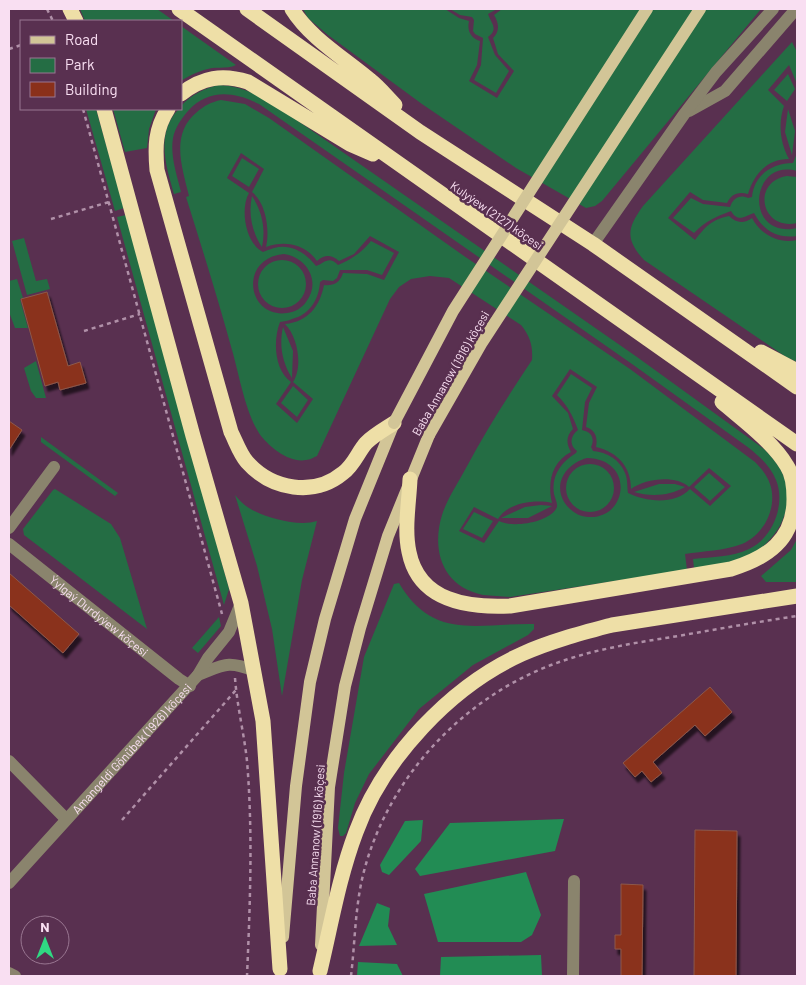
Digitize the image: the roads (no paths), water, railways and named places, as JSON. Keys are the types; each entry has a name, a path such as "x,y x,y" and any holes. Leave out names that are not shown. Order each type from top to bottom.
{"highway":[{"name":"Kulyýew (2127) köçesi","path":"179,9 797,444"},
{"name":"Kulyýew (2127) köçesi","path":"247,9 420,132 593,244 797,387"},
{"path":"292,9 298,19 328,47 372,82 420,132"},
{"path":"627,38 641,9"},
{"path":"664,62 708,9"},
{"path":"182,93 200,82 211,78 226,77 248,82 350,144 406,169"},
{"path":"104,110 241,603 264,729 280,973"},
{"path":"168,110 158,129 156,140 157,170 231,432 246,461 256,472 282,486 294,488 323,485 344,473 367,443 394,423"},
{"path":"696,316 797,371"},
{"path":"410,480 407,536 412,564 418,575 436,593 462,604 510,606 731,569 760,558 776,546 784,537 789,527 794,508 794,485 788,466 775,450 671,356"},
{"path":"320,974 342,872 356,830 386,772 410,742 447,703 470,685 521,654 555,641 612,626 797,596"}],"main road":[{"name":"Baba Annanow (1916) köçesi","path":"280,973 296,786 310,682 325,619 355,519 394,423 453,311 647,9"},
{"name":"Baba Annanow (1916) köçesi","path":"320,974 329,787 345,686 382,555 410,480 429,435 480,344 700,9"}],"street":[{"path":"593,244 716,72 773,9"},
{"path":"685,113 725,91 796,9"},
{"path":"9,528 54,467"},
{"name":"Ýylgaý Durdyýew köçesi","path":"9,544 190,686"},
{"name":"Amangeldi Gönübek (1926) köçesi","path":"9,883 190,686 208,658 227,634 241,603"},
{"path":"198,675 233,664 238,664 254,671"},
{"path":"9,761 66,820"},
{"path":"572,976 574,881"},
{"path":"9,973 16,976"}]}
